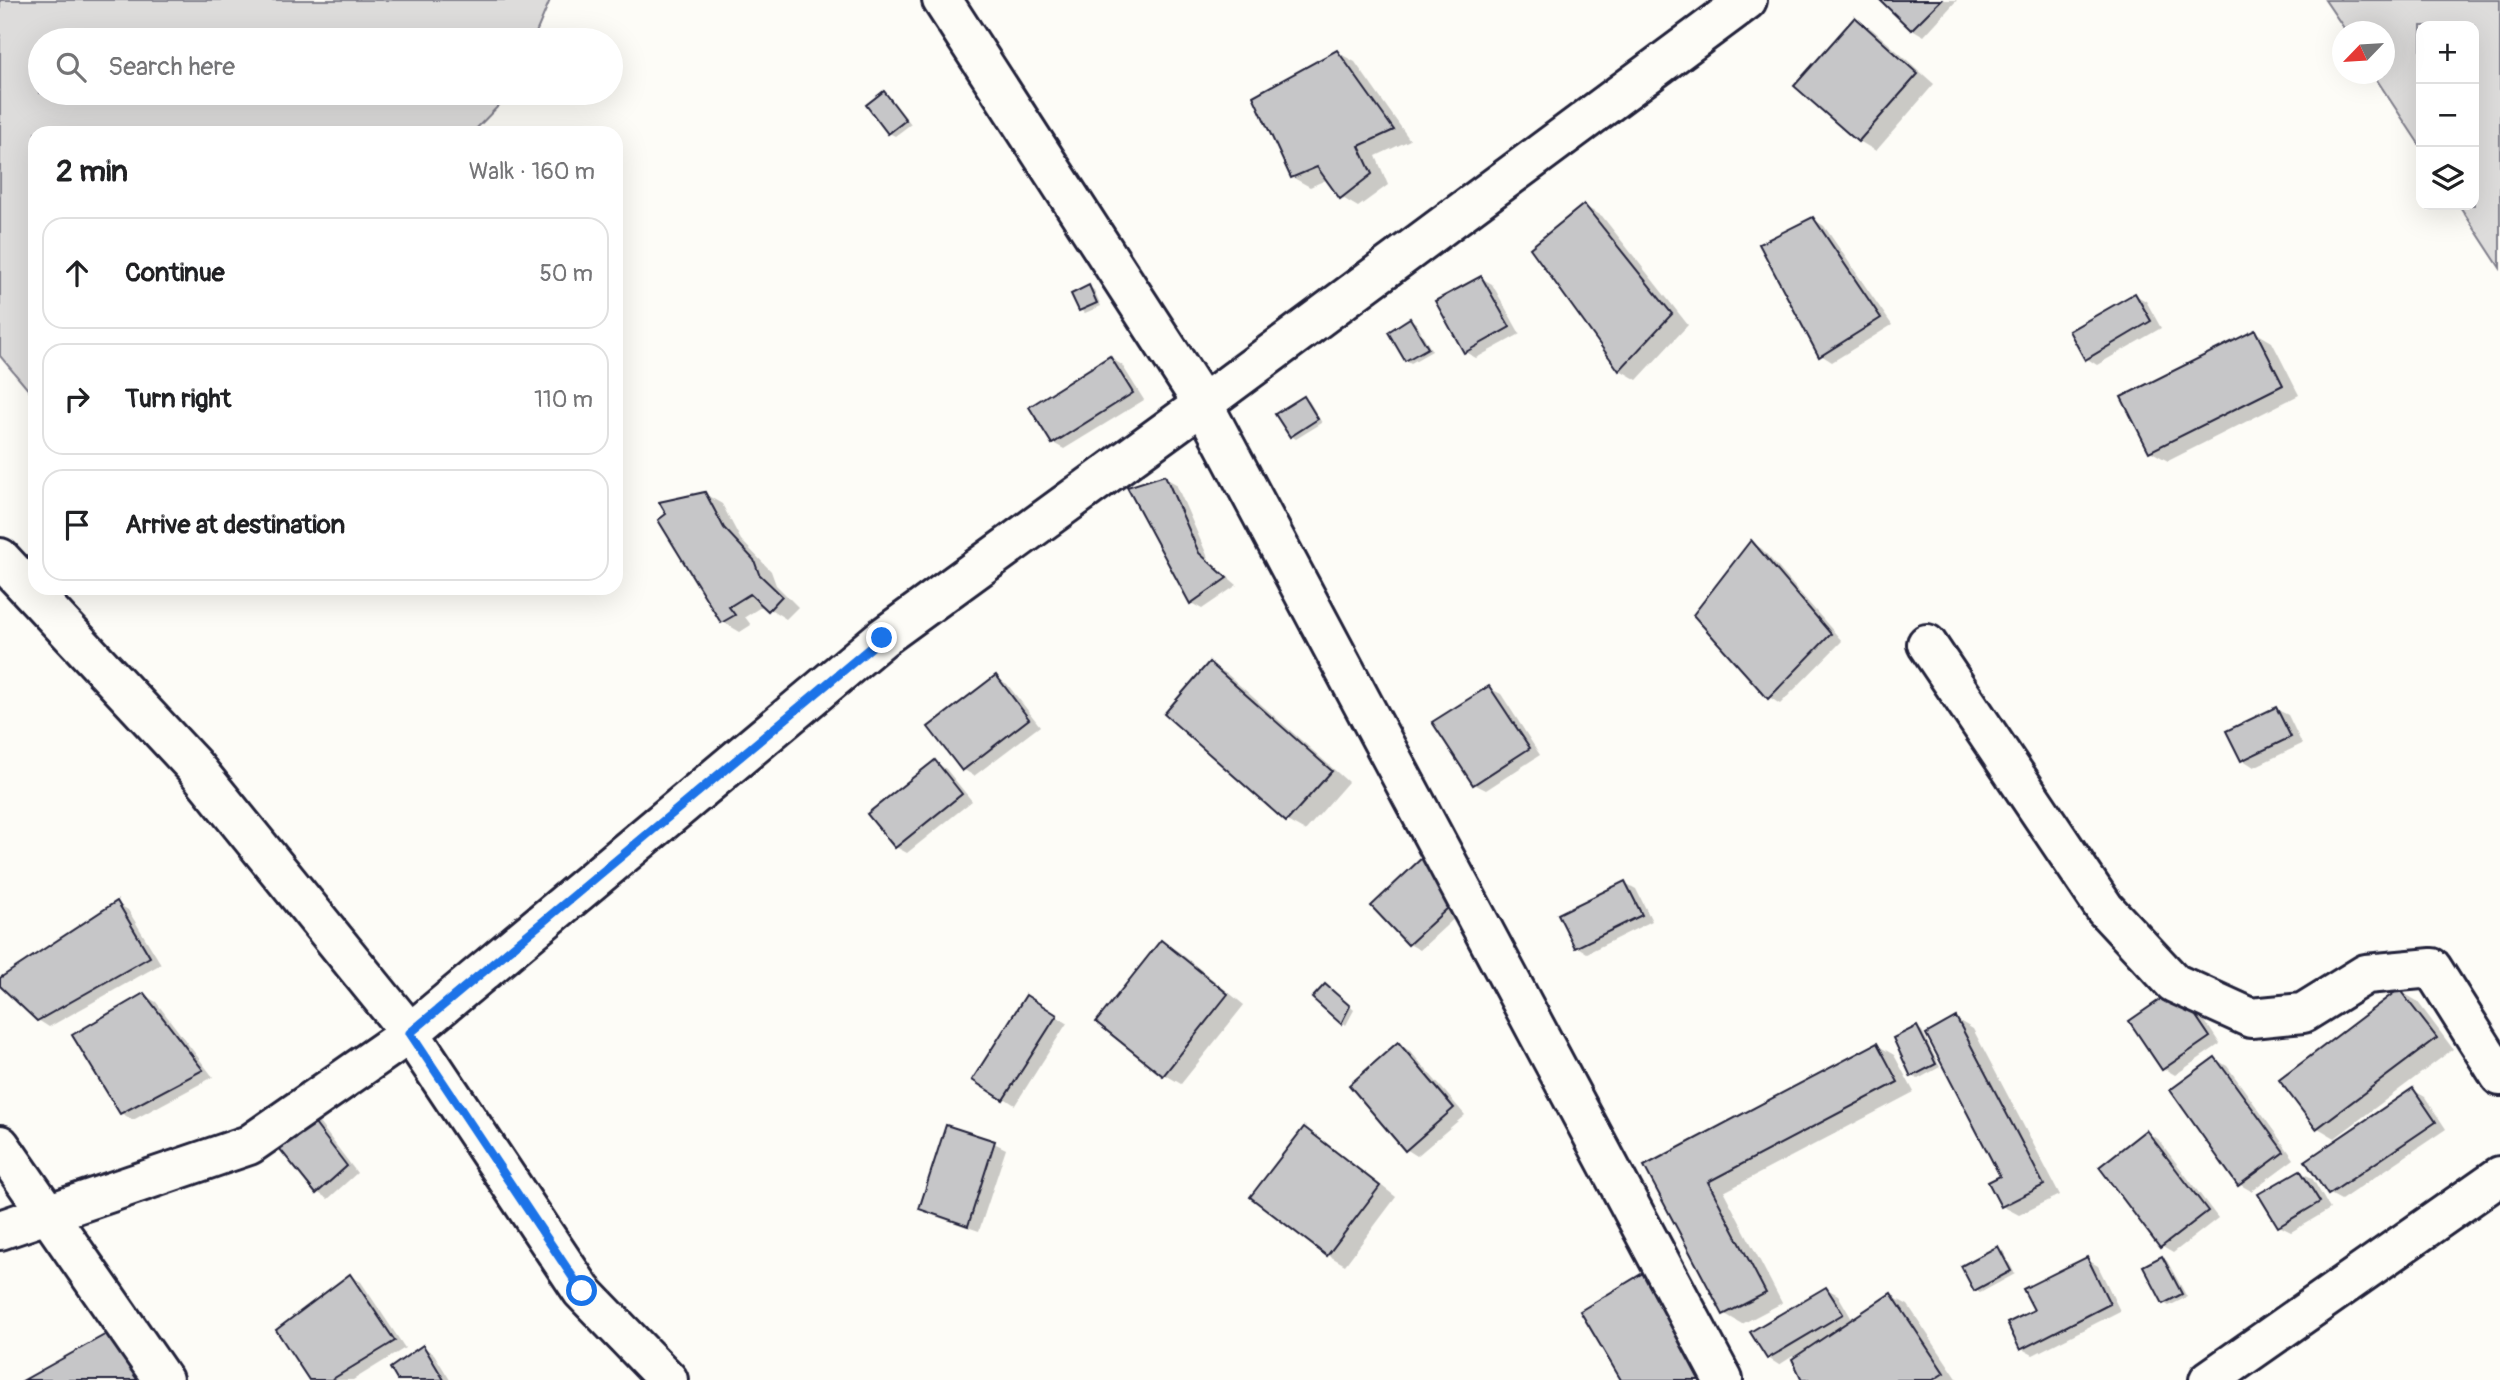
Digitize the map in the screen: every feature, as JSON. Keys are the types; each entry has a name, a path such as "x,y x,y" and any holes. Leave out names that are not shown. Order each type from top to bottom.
{"street":[{"path":"942,0 1203,404 1723,1380"},
{"path":"0,1230 249,1145 410,1033 882,638 1203,404 1747,0"},
{"path":"0,558 28,588"},
{"path":"34,595 193,765 410,1033 582,1291 668,1380"},
{"path":"1927,644 2105,909 2174,983 2251,1017 2303,1013 2365,974 2432,968 2500,1076"},
{"path":"0,1145 163,1380"},
{"path":"2209,1380 2500,1175"}],"shaded area":[{"path":"0,0 550,0 538,28 28,28 28,105 499,105 479,126 28,126 28,390 0,356"},
{"path":"2325,0 2500,0 2500,268 2462,210 2479,210 2479,21 2416,21 2416,139 2380,84 2395,84 2395,21 2339,21"}],"building":[{"path":"1880,0 1941,0 1911,30"},
{"path":"1855,17 1918,74 1858,142 1794,86"},
{"path":"1337,50 1394,130 1359,146 1372,174 1340,199 1317,167 1291,178 1253,96"},
{"path":"884,91 906,120 888,134 866,105"},
{"path":"1584,204 1672,314 1619,371 1530,248"},
{"path":"1813,217 1881,318 1819,357 1759,244"},
{"path":"1481,276 1510,327 1464,353 1435,301"},
{"path":"1089,285 1097,303 1079,311 1071,294"},
{"path":"2135,293 2151,321 2085,360 2069,331"},
{"path":"1410,318 1428,348 1405,361 1388,332"},
{"path":"2255,330 2283,385 2149,452 2121,397"},
{"path":"1110,356 1133,393 1052,444 1029,407"},
{"path":"1304,396 1318,419 1290,437 1275,414"},
{"path":"1165,475 1199,553 1227,578 1190,604 1127,487"},
{"path":"705,492 724,528 754,560 759,574 782,596 768,611 750,594 729,607 735,615 721,623 658,520 666,514 659,502"},
{"path":"1751,540 1831,634 1768,699 1693,615"},
{"path":"1209,662 1332,771 1286,822 1164,714"},
{"path":"996,675 1029,719 962,771 928,727"},
{"path":"1489,686 1530,748 1473,785 1432,722"},
{"path":"2276,707 2291,737 2241,761 2226,731"},
{"path":"935,760 962,794 895,848 867,814"},
{"path":"1425,855 1462,895 1408,945 1371,906"},
{"path":"1625,881 1642,915 1575,948 1558,914"},
{"path":"117,901 150,957 37,1021 0,986 0,978"},
{"path":"1161,940 1228,994 1163,1076 1096,1022"},
{"path":"1325,984 1350,1006 1341,1024 1312,998"},
{"path":"2177,988 2210,1037 2162,1070 2129,1021"},
{"path":"2399,989 2437,1038 2316,1129 2279,1080"},
{"path":"144,993 203,1070 120,1114 72,1035"},
{"path":"1026,995 1057,1015 1003,1100 972,1080"},
{"path":"1956,1017 2044,1185 2001,1207 1988,1182 2000,1176 1926,1034"},
{"path":"1917,1026 1936,1064 1911,1077 1893,1038"},
{"path":"1398,1042 1454,1108 1405,1151 1349,1085"},
{"path":"1877,1043 1898,1082 1708,1182 1766,1293 1723,1315 1644,1166"},
{"path":"2215,1057 2284,1152 2238,1186 2170,1090"},
{"path":"2413,1088 2436,1122 2328,1195 2305,1161"},
{"path":"309,1116 347,1166 316,1194 275,1143"},
{"path":"946,1125 995,1141 968,1226 919,1209"},
{"path":"1304,1127 1380,1186 1327,1256 1250,1197"},
{"path":"2146,1130 2208,1211 2160,1248 2099,1167"},
{"path":"2300,1170 2320,1202 2278,1227 2258,1194"},
{"path":"1998,1246 2011,1271 1974,1291 1961,1266"},
{"path":"2162,1256 2182,1294 2163,1304 2143,1266"},
{"path":"2087,1257 2110,1304 2020,1350 2007,1323 2034,1310 2023,1289"},
{"path":"1643,1273 1706,1380 1621,1380 1580,1311"},
{"path":"350,1274 395,1341 331,1380 309,1380 276,1330"},
{"path":"1826,1287 1843,1314 1767,1359 1750,1332"},
{"path":"1891,1293 1944,1373 1933,1380 1802,1380 1792,1359"},
{"path":"110,1332 146,1380 24,1380"},
{"path":"423,1345 444,1380 397,1380 390,1368"}],"route":[{"path":"582,1291 410,1033 882,638"}]}
